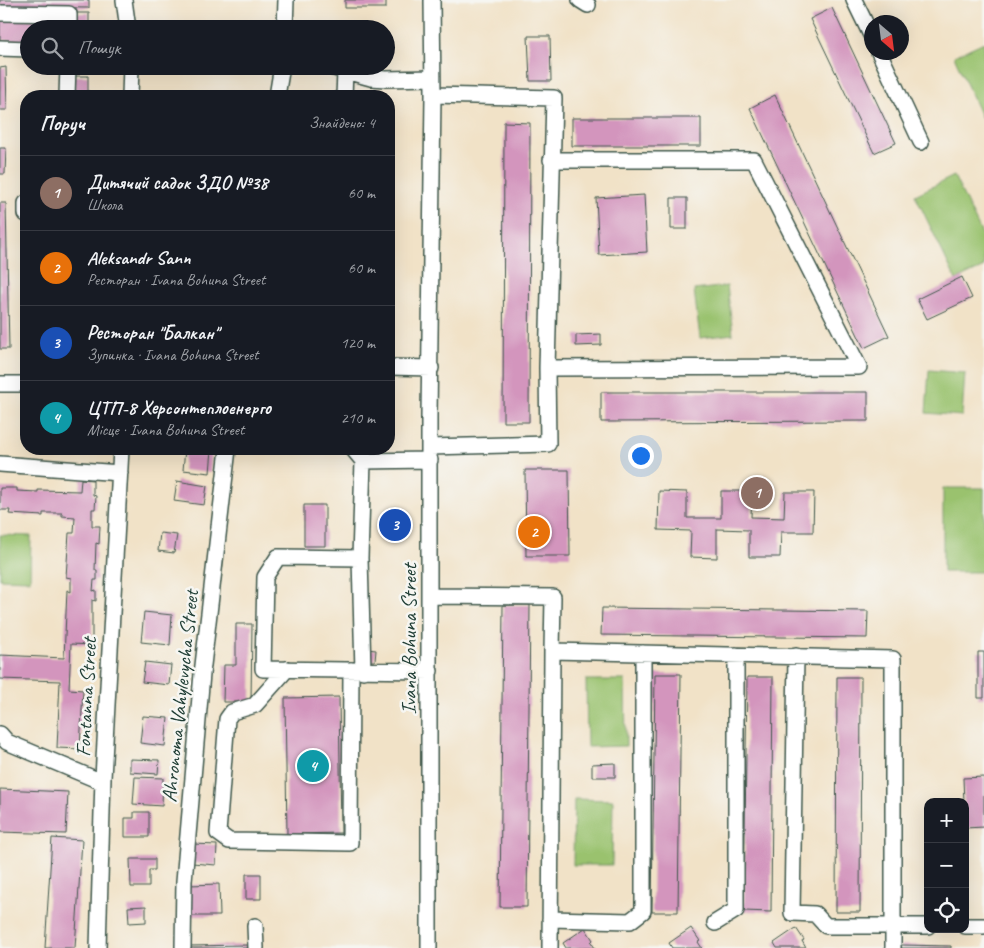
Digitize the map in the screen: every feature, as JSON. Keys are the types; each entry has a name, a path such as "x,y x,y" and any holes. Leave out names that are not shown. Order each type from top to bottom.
{"street":[{"path":"124,0 127,20"},
{"path":"285,20 286,0"},
{"name":"Ivana Bohuna Street","path":"429,948 432,0"},
{"path":"854,0 864,20"},
{"path":"0,13 69,14 69,20"},
{"path":"0,48 20,49"},
{"path":"883,60 921,142"},
{"path":"67,90 68,75"},
{"path":"130,90 131,75"},
{"path":"278,90 280,75"},
{"path":"344,90 345,75"},
{"path":"358,75 386,79 432,78"},
{"path":"363,461 548,444 547,368 554,98 433,95"},
{"path":"547,368 859,367 754,160 551,160"},
{"path":"395,366 431,368"},
{"path":"0,384 20,384"},
{"name":"Fontanna Street","path":"98,948 102,782 121,455"},
{"name":"Ahronoma Vahylevycha Street","path":"183,948 184,881 201,684 227,455"},
{"path":"287,669 255,705 232,712 227,719 218,833 229,841 350,843 363,461 358,455"},
{"path":"0,464 120,473"},
{"path":"360,558 278,557 266,577 263,669 430,671"},
{"path":"430,596 552,596 550,948"},
{"path":"552,650 892,659 893,948"},
{"path":"550,919 630,921 643,911 643,653"},
{"path":"715,923 736,910 736,655"},
{"path":"796,656 792,913 816,914 826,926 924,926"},
{"path":"0,734 7,742 102,782"},
{"path":"255,926 256,948"},
{"path":"969,926 984,926"}],"green space":[{"path":"984,42 984,123 954,56"},
{"path":"954,176 984,238 984,267 956,280 915,195"},
{"path":"727,286 733,334 700,338 694,290"},
{"path":"929,370 965,373 962,416 926,413"},
{"path":"943,488 984,488 984,572 943,572"},
{"path":"0,535 31,536 30,580 0,579"},
{"path":"586,680 625,680 626,746 587,747"},
{"path":"574,799 613,800 612,865 573,865"}],"building":[{"path":"0,0 89,0 89,8 0,7"},
{"path":"345,0 386,0 386,8 345,8"},
{"path":"832,8 896,143 874,153 810,19"},
{"path":"73,13 89,13 89,20 73,20"},
{"path":"0,18 63,20 20,20 20,41 0,40"},
{"path":"528,36 550,36 551,81 530,81"},
{"path":"6,67 7,110 0,110 0,68"},
{"path":"74,76 88,76 88,90 74,90"},
{"path":"775,95 889,336 864,348 750,108"},
{"path":"572,118 701,118 701,146 572,146"},
{"path":"504,122 530,123 529,422 503,422"},
{"path":"0,148 6,148 5,174 0,174"},
{"path":"644,195 647,252 599,255 596,198"},
{"path":"671,198 687,198 687,229 671,229"},
{"path":"0,203 6,203 9,349 0,349"},
{"path":"962,277 972,298 927,319 917,299"},
{"path":"601,334 601,345 576,346 576,335"},
{"path":"601,392 868,392 868,421 601,422"},
{"path":"184,455 212,455 210,473 183,470"},
{"path":"525,470 569,470 570,556 526,556"},
{"path":"81,479 93,480 93,495 96,496 95,509 92,509 92,526 100,526 99,544 96,543 95,570 97,570 97,580 94,580 93,591 96,590 96,601 92,600 92,645 71,644 69,689 83,690 80,749 57,748 60,681 0,679 0,655 64,658 67,590 71,592 71,578 66,577 69,533 74,533 75,517 62,516 62,513 43,513 43,516 9,514 10,510 0,510 0,488 17,488 17,491 38,492 38,490 80,491"},
{"path":"177,481 207,486 204,505 174,501"},
{"path":"659,491 687,492 687,518 721,518 721,491 752,491 751,517 784,518 785,492 814,492 813,532 781,532 780,557 749,557 749,530 717,529 717,558 690,557 691,531 658,530"},
{"path":"304,505 325,505 325,546 304,546"},
{"path":"160,533 177,535 174,553 158,551"},
{"path":"503,605 530,605 527,907 500,907"},
{"path":"602,608 868,611 867,638 601,635"},
{"path":"144,612 172,615 170,645 141,642"},
{"path":"236,624 252,624 251,702 223,702 224,665 236,665"},
{"path":"366,649 376,650 375,661 365,661"},
{"path":"978,652 984,652 984,698 978,698"},
{"path":"145,662 171,665 169,685 142,682"},
{"path":"655,674 681,674 678,912 652,912"},
{"path":"747,677 773,677 771,912 744,911"},
{"path":"837,677 861,677 860,912 836,912"},
{"path":"339,697 341,833 287,834 285,698"},
{"path":"143,716 168,718 165,746 140,743"},
{"path":"130,759 159,760 158,774 130,772"},
{"path":"615,763 615,777 592,777 592,764"},
{"path":"135,777 163,778 162,806 133,804"},
{"path":"984,777 984,827 969,828 969,798 964,798 963,778"},
{"path":"0,789 68,792 66,834 0,832"},
{"path":"134,812 149,812 149,837 125,837 125,818 134,818"},
{"path":"52,838 82,840 75,948 45,948"},
{"path":"193,844 217,845 216,865 192,863"},
{"path":"130,859 155,859 155,870 149,870 149,887 131,887"},
{"path":"246,874 261,874 261,899 246,899"},
{"path":"219,884 220,916 190,916 189,885"},
{"path":"146,906 146,922 129,923 128,907"},
{"path":"585,928 593,940 591,942 595,948 566,948 563,943"},
{"path":"691,928 700,941 698,942 702,948 672,948 669,943"},
{"path":"796,928 804,940 802,941 806,948 777,948 774,943"},
{"path":"248,945 248,948 187,948 187,946"},
{"path":"901,945 951,946 951,948 901,948"}],"place":[{"name":"Дитячий садок ЗДО №38","path":"757,493"},
{"name":"Ресторан \"Балкан\"","path":"395,525"},
{"name":"Aleksandr Sann","path":"534,532"},
{"name":"ЦТП-8 Херсонтеплоенерго","path":"313,766"}]}
